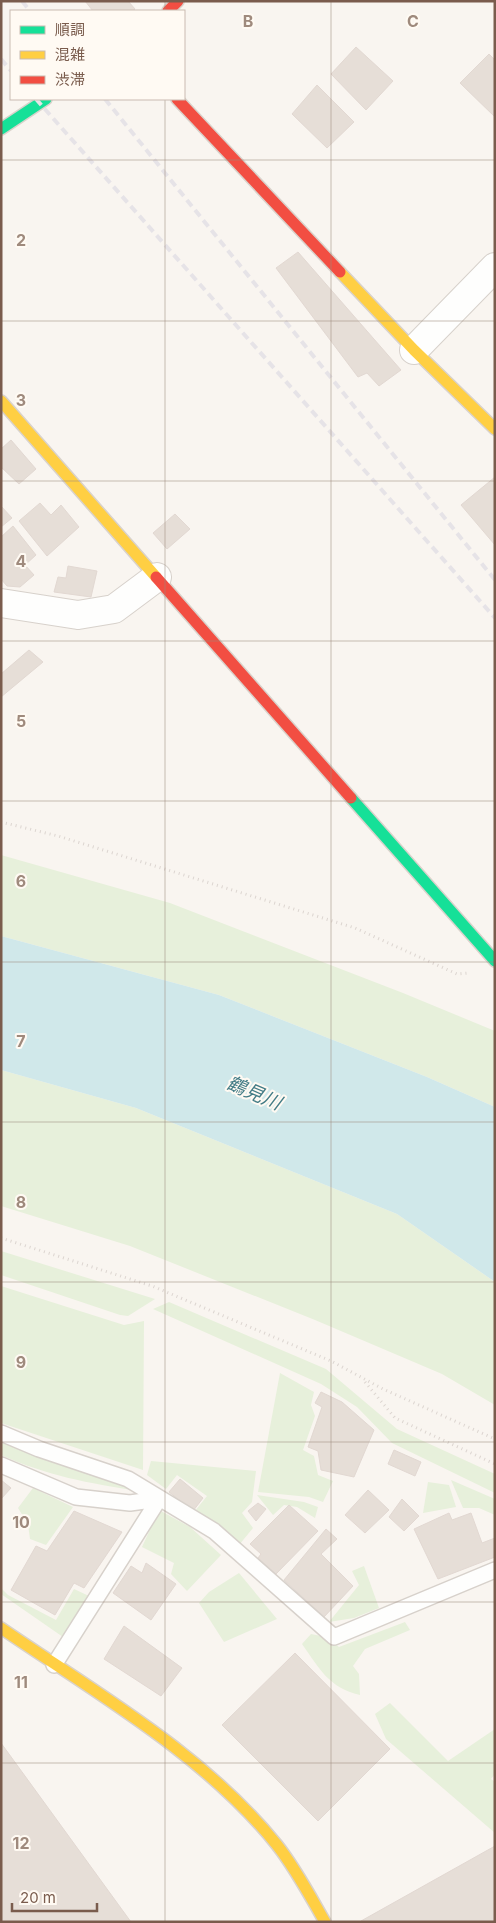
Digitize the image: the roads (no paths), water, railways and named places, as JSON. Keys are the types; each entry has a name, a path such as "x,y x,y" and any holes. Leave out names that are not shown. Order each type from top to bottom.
{"street":[{"path":"169,10 178,1"},
{"path":"1,129 44,100"},
{"path":"178,100 414,350 495,429"},
{"path":"414,350 495,267"},
{"path":"1,401 495,961"},
{"path":"1,604 78,614 114,609 157,577"},
{"path":"1,1628 168,1744 219,1786 270,1837 325,1922"}],"lane":[{"path":"1,1433 38,1449 128,1479 214,1531 334,1637 495,1570"},
{"path":"1,1464 76,1497 130,1503 159,1499"},
{"path":"54,1665 159,1499"}],"water":[{"name":"鶴見川","path":"1,936 219,995 427,1077 495,1107 495,1282 397,1214 136,1108 1,1070"}],"railway":[{"path":"22,1 29,10"},
{"path":"1,59 10,70"},
{"path":"37,100 495,618"},
{"path":"106,100 495,580"}]}
